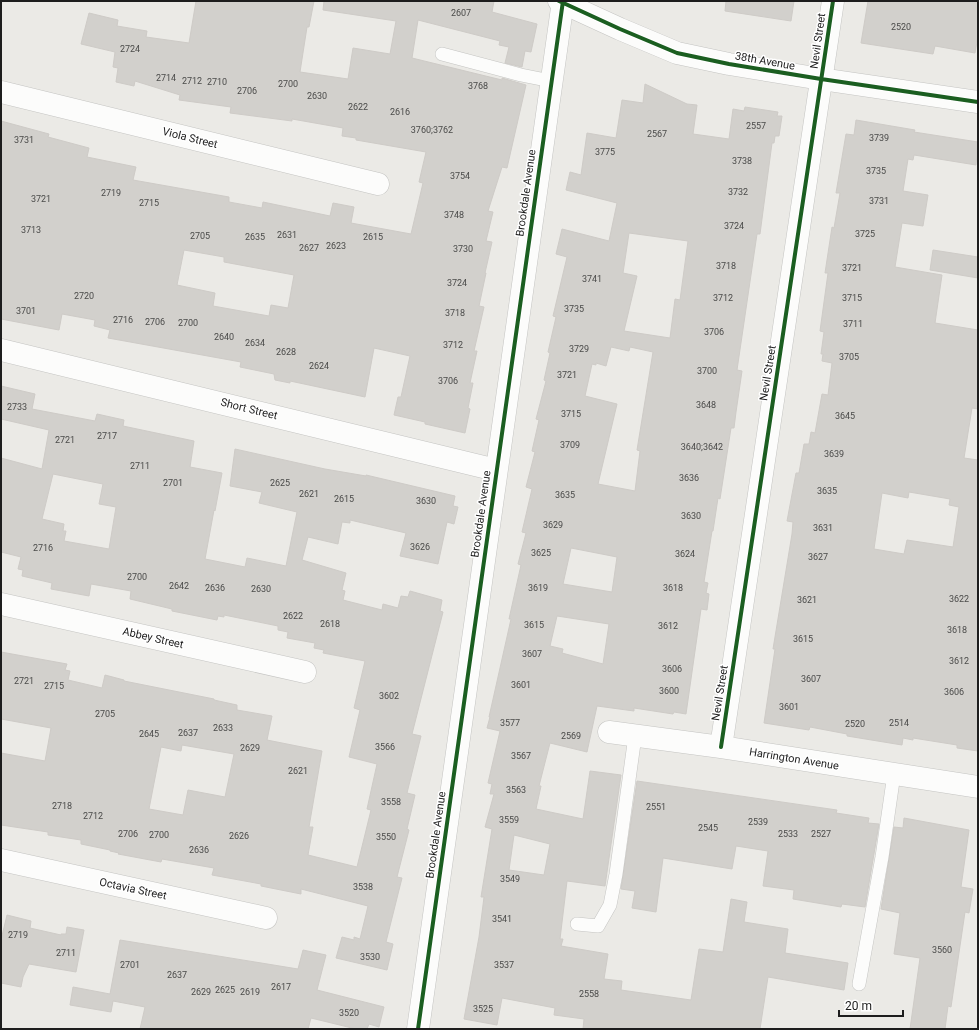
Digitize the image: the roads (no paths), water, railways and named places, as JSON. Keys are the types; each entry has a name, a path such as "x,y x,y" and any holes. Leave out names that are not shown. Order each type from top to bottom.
{"street":[{"name":"Nevil Street","path":"721,747 833,1"},
{"name":"38th Avenue","path":"561,2 677,53 729,64 821,79 978,102"},
{"name":"Brookdale Avenue","path":"418,1029 561,2"},
{"name":"Viola Street","path":"1,92 378,184"},
{"name":"Short Street","path":"1,350 496,470"},
{"name":"Abbey Street","path":"1,604 305,672"},
{"name":"Harrington Avenue","path":"609,732 721,747 978,787"},
{"name":"Octavia Street","path":"1,860 266,918"}],"lane":[{"path":"442,54 521,75 551,81"},
{"path":"577,924 598,926 610,904 616,874 634,736"},
{"path":"859,984 882,857 894,774"}]}
